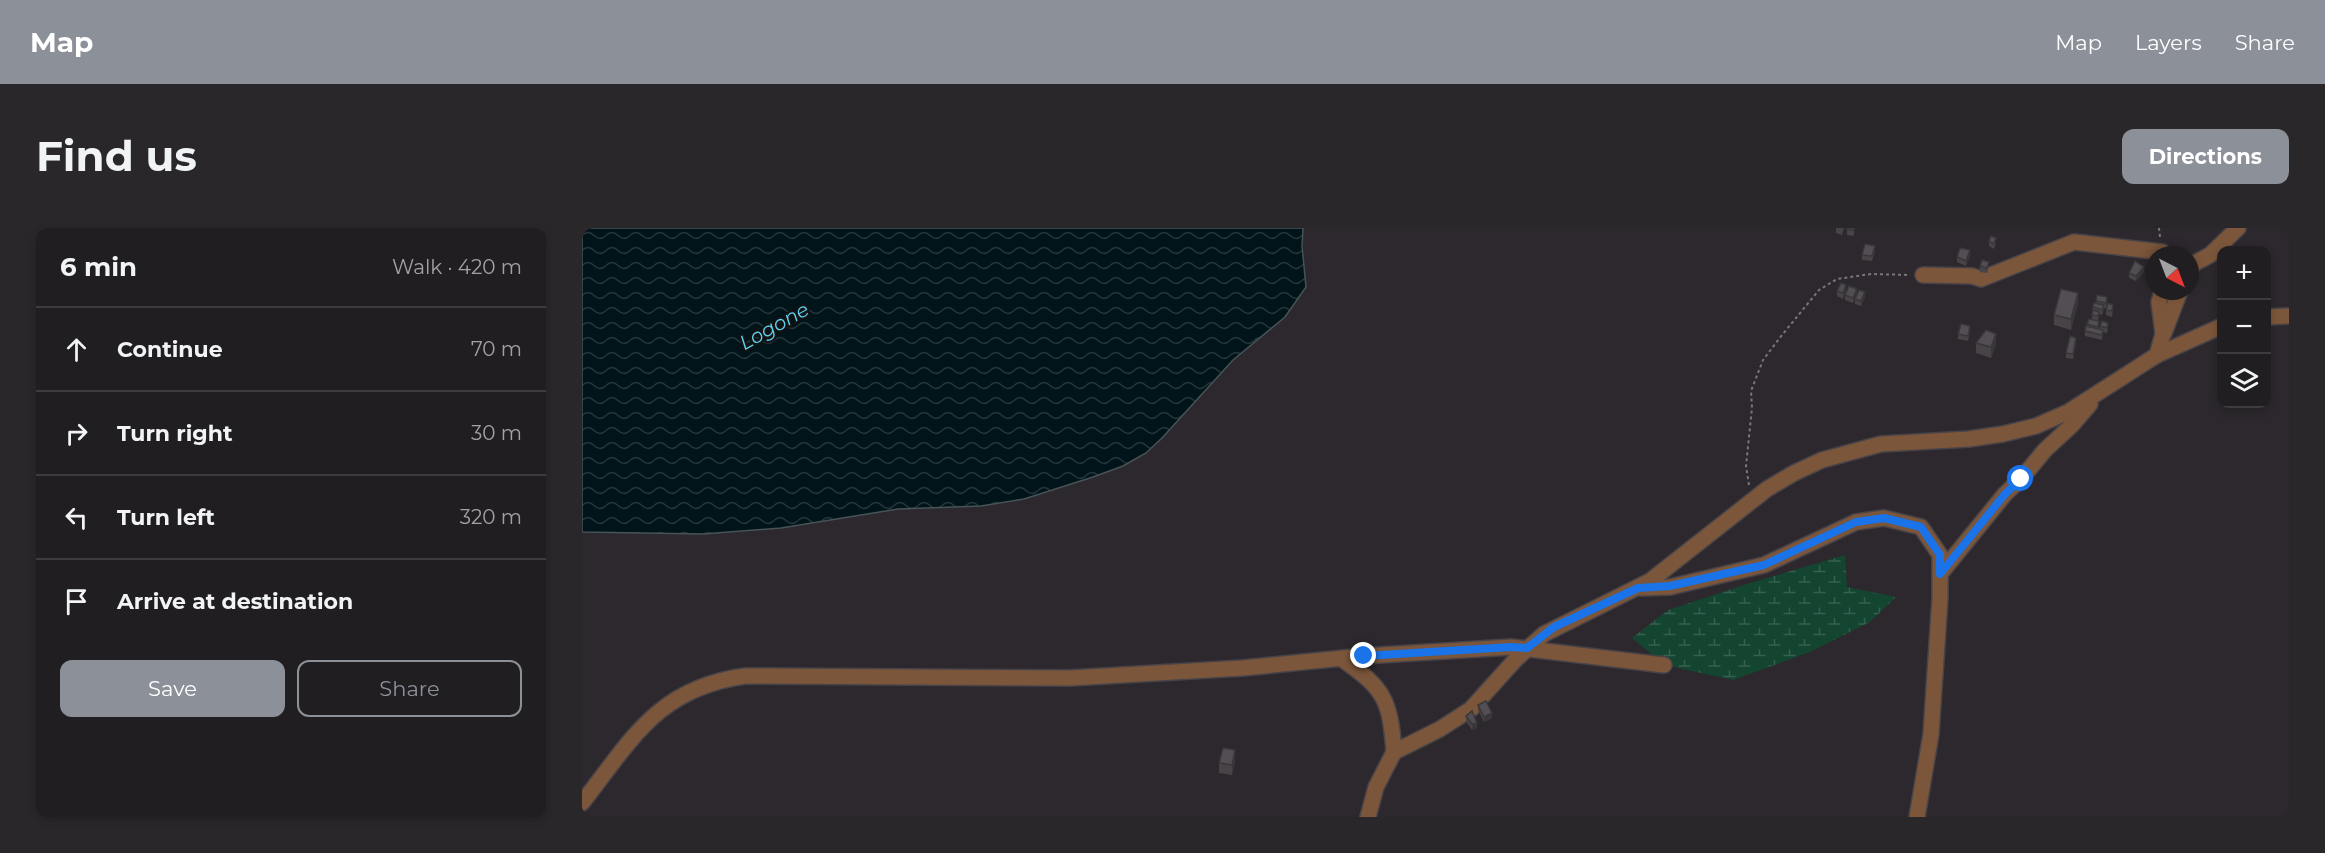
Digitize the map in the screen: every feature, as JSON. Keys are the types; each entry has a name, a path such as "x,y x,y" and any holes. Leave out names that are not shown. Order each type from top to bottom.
{"street":[{"path":"2199,261 2210,255 2238,228"},
{"path":"1923,275 1972,276 1981,279 2074,242 2145,250"},
{"path":"2160,300 2163,334"},
{"path":"2157,355 2177,300"},
{"path":"2271,317 2289,316"},
{"path":"1395,752 1440,729 1471,709 1527,648 1554,627 1638,588 1661,573 1767,489 1794,473 1822,460 1881,444 1969,439 2036,426 2068,412 2157,355 2217,328"},
{"path":"1940,574 2005,494 2045,450 2071,426 2097,394"},
{"path":"1638,588 1670,586 1764,565 1856,522 1884,518 1921,527 1940,555 1940,574 1930,734 1917,817"},
{"path":"582,802 654,715 687,692 725,679 745,676 1070,678 1244,668 1342,658 1511,647 1664,665"},
{"path":"1342,658 1368,678 1384,697 1392,721 1395,752 1376,787 1368,817"}],"path":[{"path":"1749,485 1746,466 1752,408 1751,391 1763,360 1819,290 1837,279 1871,274 1923,275"}],"green space":[{"path":"1845,555 1847,587 1896,597 1870,622 1810,652 1733,680 1664,665 1632,638 1668,610"}],"water":[{"name":"Logone","path":"582,228 1303,228 1302,246 1306,287 1285,317 1233,360 1146,453 1123,466 1093,477 1024,499 981,506 898,509 781,528 703,534 582,532"}],"building":[{"path":"1991,236 1996,238 1994,244 1989,241"},
{"path":"1865,244 1875,246 1872,256 1862,255"},
{"path":"1960,248 1970,250 1966,261 1957,257"},
{"path":"1982,260 1989,262 1987,268 1980,266"},
{"path":"2135,261 2144,267 2136,276 2129,273"},
{"path":"1841,283 1846,285 1843,293 1837,291"},
{"path":"1849,286 1857,289 1853,298 1845,295"},
{"path":"2061,289 2078,293 2071,319 2054,315"},
{"path":"1859,290 1865,292 1861,301 1855,299"},
{"path":"2097,295 2107,297 2106,303 2096,301"},
{"path":"2094,303 2104,305 2102,310 2093,307"},
{"path":"2108,303 2113,305 2112,311 2106,310"},
{"path":"2093,310 2099,312 2098,316 2092,315"},
{"path":"2089,319 2099,321 2098,327 2087,324"},
{"path":"2102,321 2108,323 2107,328 2100,326"},
{"path":"1961,324 1970,326 1968,336 1958,334"},
{"path":"2086,326 2103,330 2102,335 2085,331"},
{"path":"1986,330 1996,334 1991,347 1976,343"},
{"path":"2070,336 2076,338 2073,354 2066,353"},
{"path":"1486,701 1492,713 1484,717 1478,705"},
{"path":"1472,711 1477,723 1472,724 1466,716"},
{"path":"1223,748 1235,750 1232,765 1219,763"}],"route":[{"path":"1364,656 1527,648 1554,627 1638,588 1670,586 1764,565 1856,522 1884,518 1921,527 1940,555 1940,574 2005,494 2021,479"}]}
